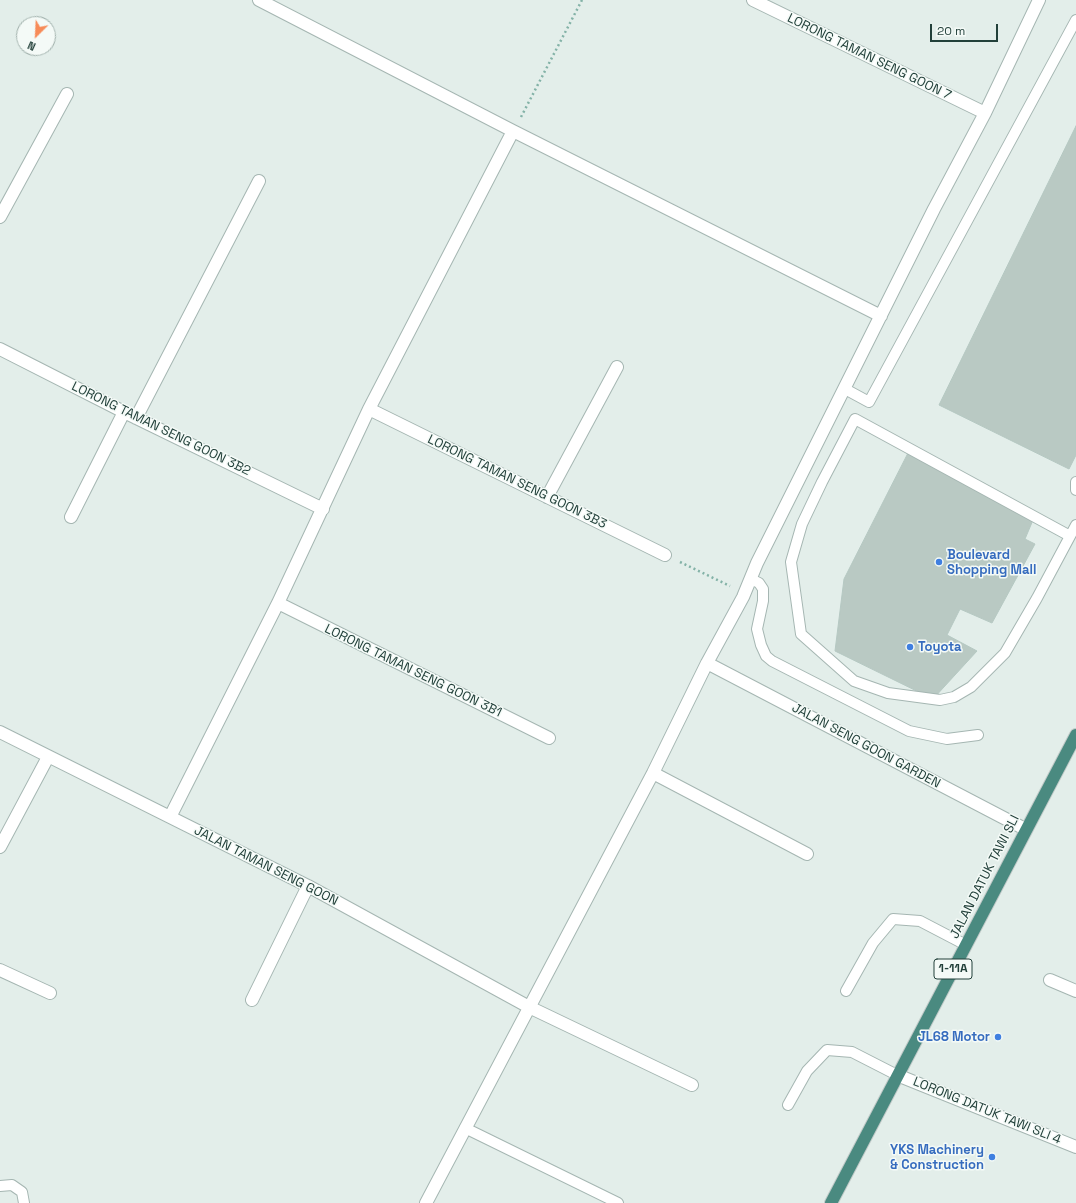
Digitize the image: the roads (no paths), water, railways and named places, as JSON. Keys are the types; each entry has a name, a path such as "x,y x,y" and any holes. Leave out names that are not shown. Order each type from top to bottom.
{"highway":[{"name":"JALAN DATUK TAWI SLI","path":"831,1203 1076,735"}],"street":[{"path":"259,0 513,131 881,316"},
{"name":"LORONG TAMAN SENG GOON 7","path":"754,0 985,113"},
{"path":"426,1203 653,773 707,663 745,593 881,316 985,113 1039,0"},
{"path":"0,217 67,94"},
{"path":"170,817 278,603 369,409 513,131"},
{"path":"136,418 259,181"},
{"name":"LORONG TAMAN SENG GOON 3B2","path":"0,348 136,418 323,509"},
{"path":"547,497 617,367"},
{"name":"LORONG TAMAN SENG GOON 3B3","path":"369,409 665,555"},
{"path":"71,517 124,412"},
{"name":"LORONG TAMAN SENG GOON 3B1","path":"278,603 549,738"},
{"name":"JALAN SENG GOON GARDEN","path":"707,663 1025,830"},
{"name":"JALAN TAMAN SENG GOON","path":"0,732 308,886 529,1007 692,1085"},
{"path":"0,846 48,757"},
{"path":"653,773 807,854"},
{"path":"252,1000 308,886"},
{"path":"0,970 50,993"},
{"path":"1050,980 1076,992"},
{"name":"LORONG DATUK TAWI SLI 4","path":"898,1074 1076,1148"}],"lane":[{"path":"845,389 869,402 1076,20"},
{"path":"1070,536 856,419 822,482 802,524 791,562 801,634 854,681 888,693 940,700 954,698 971,687 1005,653 1037,598 1076,525"},
{"path":"1076,482 1076,490"},
{"path":"751,580 759,583 763,589 764,597 757,628 761,645 766,656 772,661 909,731 947,739 978,735"},
{"path":"846,991 873,943 893,919 920,921 966,945"},
{"path":"788,1105 807,1071 827,1050 852,1052 898,1074"},
{"path":"465,1128 618,1203"},
{"path":"0,1186 12,1185 22,1192 24,1203"}],"place":[{"name":"Boulevard Shopping Mall","path":"939,562"},
{"name":"Toyota","path":"910,647"},
{"name":"JL68 Motor","path":"998,1037"},
{"name":"YKS Machinery & Construction","path":"992,1157"}]}
